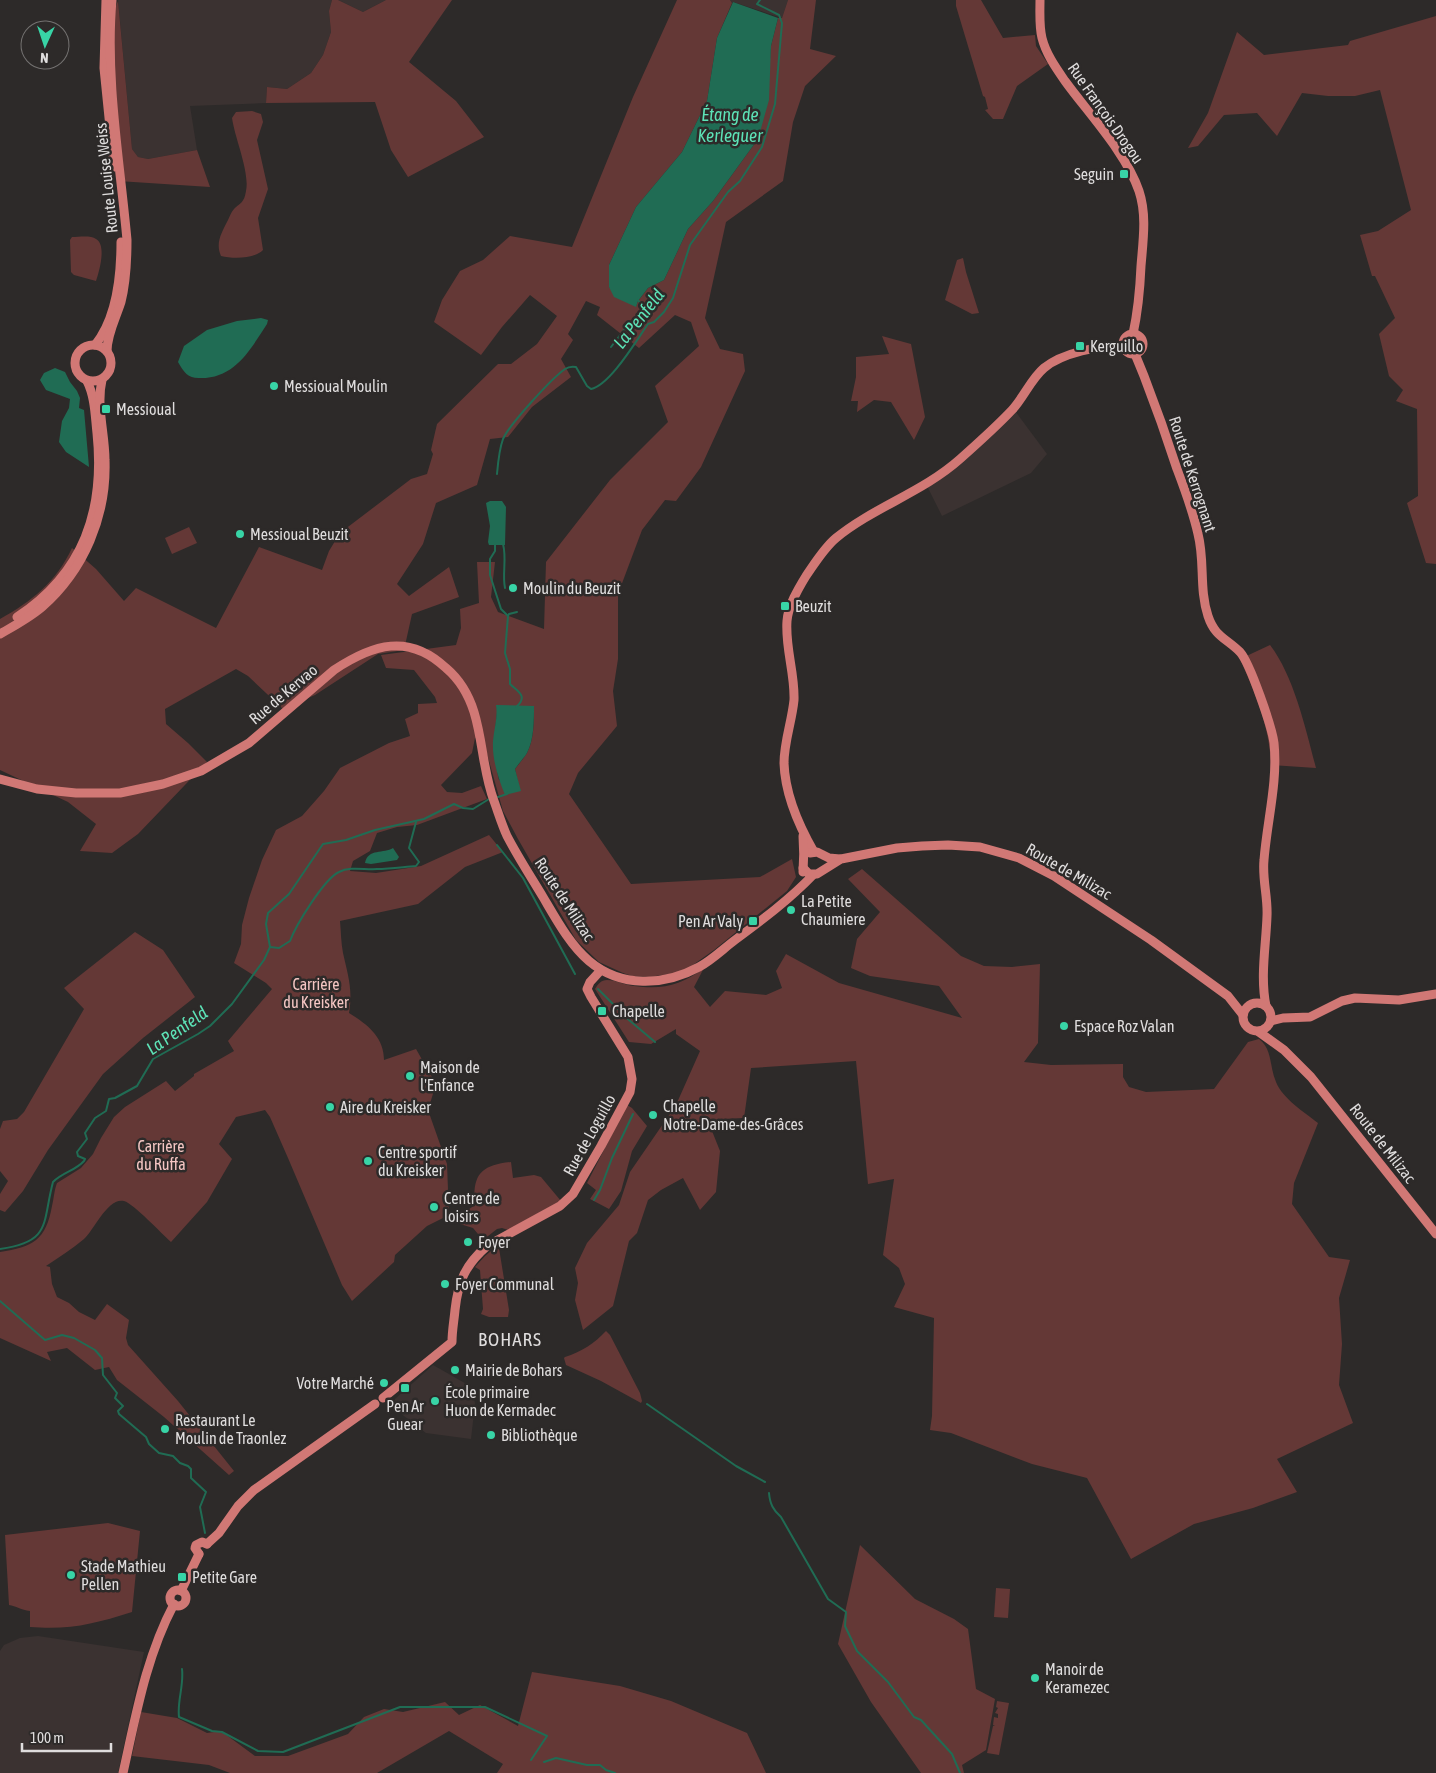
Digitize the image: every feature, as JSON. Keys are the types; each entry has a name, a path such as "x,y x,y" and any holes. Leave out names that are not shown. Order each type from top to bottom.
{"main road":[{"name":"Route Louise Weiss","path":"95,345 103,335 112,309 119,281 121,257 104,68 106,0"},
{"name":"Route Louise Weiss","path":"107,351 107,343 121,301 127,257 112,86 110,35 112,0"},
{"name":"Rue François Drogou","path":"1040,0 1040,28 1046,49 1072,91 1119,154 1134,179 1140,196 1143,210 1143,244 1139,305 1133,334"},
{"path":"1133,334 1142,338 1143,343 1143,348 1135,354 1127,353 1123,346 1127,336 1133,334"},
{"path":"90,345 95,345 107,351 110,356 111,367 102,380 87,381 78,374 75,359 80,350 90,345"},
{"path":"803,868 813,875 817,874 824,870 825,862 814,854 803,833 789,790 784,763 794,698 794,684 787,638 787,620 799,586 822,553 836,538 860,521 930,481 959,460 1014,408 1034,379 1045,367 1060,358 1080,352 1105,346 1123,346"},
{"name":"Route de Kerrognant","path":"1135,354 1194,516 1200,543 1204,601 1208,617 1219,636 1240,653 1255,682 1272,733 1274,744 1272,798 1263,861 1267,914 1263,989"},
{"path":"0,634 32,614 61,588 80,562 94,532 103,499 106,472 100,397 102,380"},
{"path":"0,627 28,610 58,581 78,552 89,529 97,498 100,472 93,398 87,381"},
{"name":"Rue de Kervao","path":"0,779 36,789 83,794 120,793 163,784 201,770 249,743 334,670 347,662 366,652 400,646 418,648 439,661 453,674 467,696 474,713 484,766 493,798"},
{"name":"Route de Milizac","path":"493,798 507,835 548,905 578,950 601,970 626,980 644,982 664,980 679,976 701,966 796,893 813,875"},
{"name":"Route de Milizac","path":"824,870 841,860 897,848 948,845 980,847 1019,858 1054,876 1115,915 1228,996 1251,1005"},
{"path":"796,893 802,876 803,860 814,854"},
{"name":"Route de Milizac","path":"814,854 841,860"},
{"name":"Rue de Loguillo","path":"123,1773 150,1660 174,1604 171,1600 171,1594 176,1590 182,1591 199,1554 195,1548 196,1545 202,1542 207,1544 219,1534 238,1506 254,1490 375,1404 375,1397 380,1396 383,1398 452,1342 457,1290 463,1273 480,1252 487,1246 560,1206 573,1194 630,1092 632,1079 628,1057 590,997 587,989 590,982 601,970"},
{"path":"1263,989 1243,1014 1244,1023 1248,1028 1259,1032 1266,1029 1270,1023 1283,1018 1310,1017 1342,1001 1355,998 1399,1000 1436,994"},
{"path":"1263,989 1270,1023"},
{"name":"Route de Milizac","path":"1228,996 1243,1014"},
{"path":"1251,1005 1261,1004 1267,1008 1301,1017"},
{"name":"Route de Milizac","path":"1270,1023 1274,1034 1284,1050"},
{"name":"Route de Milizac","path":"1259,1032 1284,1050 1316,1083 1436,1234"}],"shaded area":[{"path":"118,0 332,0 329,11 331,32 323,55 311,73 287,89 267,87 266,103 190,106 197,150 148,159 138,157 132,149"},
{"path":"338,0 386,0 363,12"},
{"path":"730,0 788,0 782,18 732,3"},
{"path":"1015,411 1047,454 1031,473 942,516 927,486"},
{"name":"École primaire Huon de Kermadec","path":"433,1365 470,1386 473,1391 475,1404 471,1439 426,1433 395,1409 395,1399"},
{"path":"38,1636 144,1652 118,1773 0,1773 0,1651 4,1645 20,1638"}],"green space":[{"path":"332,0 338,0 363,12 386,0 452,0 409,62 456,101 484,137 408,177 391,150 375,102 266,103 267,87 287,89 311,73 323,55 331,32 329,11"},
{"path":"677,0 730,0 732,3 717,38 707,101 682,152 636,207 609,265 609,287 636,306 648,288 664,280 688,229 713,201 758,139 769,72 771,46 778,18 782,18 788,0 816,0 810,49 836,56 805,86 793,122 783,181 726,222 705,318 720,349 743,354 745,371 701,467 676,501 665,500 642,530 618,594 618,659 613,691 617,726 578,773 569,794 631,884 760,877 792,859 796,877 787,891 714,950 683,972 649,977 632,976 599,962 576,940 503,811 482,736 475,738 472,753 441,785 447,792 462,793 481,786 487,799 417,825 397,827 377,833 370,851 353,861 350,871 376,873 421,866 489,835 503,852 465,867 418,904 340,921 342,949 350,990 349,1013 368,1027 378,1038 384,1060 416,1049 436,1084 428,1110 447,1164 449,1215 427,1226 395,1255 394,1262 352,1301 342,1285 270,1117 265,1110 236,1117 219,1144 232,1159 207,1202 171,1242 129,1203 118,1201 107,1209 84,1239 46,1266 50,1267 52,1284 57,1297 69,1303 79,1312 95,1320 107,1304 129,1320 126,1338 128,1345 178,1401 234,1471 229,1475 164,1417 117,1380 109,1367 95,1370 67,1348 47,1352 51,1361 0,1338 0,1252 29,1244 42,1234 49,1218 57,1183 81,1168 93,1154 114,1117 125,1107 166,1081 175,1091 194,1074 234,1051 228,1041 272,989 266,983 234,963 241,944 242,925 249,898 262,860 276,830 302,816 324,791 340,768 389,743 410,736 405,719 418,713 418,704 437,703 435,697 414,670 386,668 381,655 456,645 461,628 460,609 479,603 477,562 495,562 491,597 498,612 544,629 546,562 610,480 668,422 655,386 699,346 691,322 675,315 639,348 597,315 600,307 586,301 568,334 573,340 561,359 571,377 532,407 508,437 490,439 477,485 436,503 423,544 397,584 409,596 449,567 459,597 412,614 404,650 378,654 315,695 283,709 248,676 236,669 165,709 166,724 207,762 138,834 112,853 80,851 96,824 68,802 0,770 0,619 42,590 66,560 72,548 96,569 124,601 136,588 216,628 259,547 322,570 329,551 340,533 411,479 427,474 433,454 431,450 437,424 498,364 511,364 537,344 557,316 530,295 481,355 434,322 442,300 460,271 483,260 510,236 572,247 633,97","holes":["534,707 531,742 527,753 515,769 520,791 499,780 495,746 497,713"]},
{"path":"956,0 981,0 1003,38 1035,35 1036,46 1048,64 1017,86 1003,119 993,119 985,110 988,109 985,97 983,96 956,6"},
{"path":"118,1 132,149 138,157 148,159 197,150 210,187 118,181 107,31"},
{"path":"1436,16 1436,564 1426,563 1407,503 1418,496 1417,409 1396,401 1403,390 1389,376 1379,334 1395,318 1375,276 1372,276 1360,235 1378,231 1411,210 1380,90 1355,96 1328,96 1302,93 1277,136 1257,113 1224,115 1198,146 1188,148 1208,113 1237,32 1264,55 1348,45 1350,41"},
{"path":"252,111 261,114 263,122 257,140 268,189 258,218 263,250 249,257 226,257 221,256 219,251 220,238 232,211 244,198 247,183 232,118 236,112"},
{"path":"72,237 91,237 99,242 102,253 96,281 74,275 71,272 70,240"},
{"path":"963,258 979,313 972,314 945,300 957,260"},
{"path":"882,336 911,344 925,417 914,440 891,402 874,400 857,412 858,401 851,401 856,377 856,357 889,354"},
{"path":"189,527 197,543 172,554 165,538"},
{"path":"1270,645 1286,672 1292,688 1316,768 1271,765 1265,724 1240,659"},
{"path":"862,869 961,956 984,966 1012,967 1040,964 1038,1043 1024,1062 1051,1065 1123,1064 1123,1077 1129,1087 1146,1092 1214,1089 1248,1042 1259,1039 1267,1048 1279,1088 1294,1105 1318,1123 1294,1183 1292,1204 1329,1257 1350,1260 1339,1298 1342,1344 1339,1385 1353,1423 1277,1459 1297,1492 1253,1508 1194,1524 1131,1559 1087,1478 1032,1464 951,1433 930,1430 934,1318 894,1307 905,1284 899,1268 883,1255 894,1179 868,1184 856,1061 751,1068 744,1118 722,1119 712,1131 720,1151 716,1192 700,1210 683,1178 661,1190 648,1200 637,1233 629,1241 613,1306 583,1330 575,1300 578,1283 575,1268 587,1243 619,1205 630,1172 676,1105 700,1051 676,1034 676,1029 651,1044 629,1042 595,989 600,983 607,980 634,986 663,987 687,979 704,968 694,987 710,1007 725,991 766,995 782,988 776,971 786,954 839,983 962,1018 939,986 870,976 851,968 857,939 880,912 848,879"},
{"path":"135,932 163,950 195,997 143,1038 103,1074 48,1150 23,1191 5,1212 0,1210 0,1194 8,1181 0,1171 0,1129 3,1121 17,1119 24,1112 84,1009 64,988"},
{"path":"627,1105 632,1108 647,1126 632,1151 621,1191 609,1209 590,1199 596,1190 587,1183"},
{"path":"511,1162 513,1178 534,1175 541,1177 561,1201 508,1230 497,1229 483,1240 473,1228 460,1224 459,1216 475,1205 475,1186 481,1173 492,1166"},
{"path":"496,1247 499,1248 509,1310 508,1317 489,1317 481,1314 483,1309 480,1270 475,1267"},
{"path":"606,1331 610,1335 640,1393 641,1403 601,1381 566,1365 565,1357 587,1347"},
{"name":"Stade Mathieu Pellen","path":"108,1523 140,1531 132,1612 106,1620 70,1627 30,1627 30,1611 9,1605 5,1535"},
{"path":"860,1545 915,1599 954,1619 968,1629 976,1689 995,1699 986,1750 962,1765 964,1773 921,1773 871,1702 838,1644"},
{"path":"996,1588 1010,1589 1008,1618 994,1617"},
{"path":"532,1672 620,1686 671,1701 747,1733 766,1773 497,1773 503,1764 449,1731 377,1773 230,1773 209,1765 132,1756 141,1712 177,1718 207,1733 221,1731 255,1756 288,1756 348,1734 364,1717 384,1709 403,1712 445,1702 459,1715 480,1705 518,1726"},
{"path":"997,1701 1009,1703 999,1755 987,1753 993,1726 995,1725 993,1725 994,1717 998,1718 998,1714 995,1713 998,1708 996,1707"}],"water":[{"name":"Étang de Kerleguer","path":"733,2 778,18 771,46 769,100 758,139 713,201 688,229 664,280 648,288 638,301 636,307 614,297 609,287 609,265 636,207 682,152 707,101 717,38"},
{"path":"261,318 268,320 267,324 248,353 232,368 223,373 213,377 193,377 185,372 178,362 184,346 207,330 237,321"},
{"path":"55,368 65,372 80,398 79,408 84,410 89,467 66,452 59,442 62,421 69,408 70,399 46,390 40,380 44,373"},
{"path":"502,501 506,507 505,545 489,545 490,526 486,503"},
{"path":"496,705 534,706 531,742 527,753 515,769 521,791 505,795 493,755"},
{"path":"393,848 399,857 397,860 371,864 365,863 369,855"}],"waterway":[{"name":"La Penfeld","path":"497,474 503,439 507,432 550,382 565,369 576,367 587,386 591,389 598,386 614,371 648,324 654,322 664,312 673,298 690,245 728,192 740,181 762,147 775,104 782,23 779,15 757,4 760,0"},
{"name":"La Penfeld","path":"611,347 624,330 643,314 644,308 638,300"},
{"name":"La Penfeld","path":"503,544 505,588"},
{"name":"La Penfeld","path":"495,545 495,551 490,559 490,575 501,609 508,616 505,653 510,669 510,684 522,697 522,700 516,707"},
{"name":"La Penfeld","path":"508,616 517,612"},
{"name":"La Penfeld","path":"498,797 509,792"},
{"name":"La Penfeld","path":"0,1249 17,1246 37,1236 45,1219 53,1182 84,1161 85,1159 78,1156 77,1152 87,1139 85,1133 95,1118 106,1111 109,1099 115,1098 137,1086 153,1059 210,1026 232,1004 264,960 270,947 266,924 268,913 289,894 323,844 346,840 375,830 424,819 454,804 463,808 473,809 489,799"},
{"name":"La Penfeld","path":"270,947 279,948 290,941 298,924 318,893 339,872 353,869 416,866 419,862 409,848 416,822"},
{"path":"497,845 523,878 575,974"},
{"path":"598,989 629,1020 655,1042"},
{"path":"594,1200 633,1114"},
{"path":"0,1301 45,1340 62,1335 74,1338 95,1350 102,1358 103,1375 117,1393 115,1398 123,1406 118,1411 119,1414 146,1437 149,1444 159,1453 173,1456 180,1463 188,1466 191,1469 191,1478 206,1492 200,1507 205,1533"},
{"path":"647,1404 736,1466 765,1482"},
{"path":"769,1493 772,1506 781,1517 828,1599 846,1612 845,1626 857,1651 888,1682 914,1717 921,1720 952,1754 960,1773"},
{"path":"182,1669 179,1717 212,1731 222,1732 258,1751 283,1752 400,1707 485,1707 547,1736 531,1760"},
{"path":"544,1762 556,1758 587,1765 600,1765 606,1770 615,1773"}],"place":[{"name":"Seguin","path":"1124,174"},
{"name":"Kerguillo","path":"1080,346"},
{"name":"Messioual Moulin","path":"274,386"},
{"name":"Messioual","path":"106,409"},
{"name":"Messioual Beuzit","path":"240,534"},
{"name":"Moulin du Beuzit","path":"513,588"},
{"name":"Beuzit","path":"785,606"},
{"name":"La Petite Chaumiere","path":"791,910"},
{"name":"Pen Ar Valy","path":"753,921"},
{"name":"Chapelle","path":"602,1011"},
{"name":"Espace Roz Valan","path":"1064,1026"},
{"name":"Maison de l'Enfance","path":"410,1076"},
{"name":"Aire du Kreisker","path":"330,1107"},
{"name":"Chapelle Notre-Dame-des-Grâces","path":"653,1115"},
{"name":"Centre sportif du Kreisker","path":"368,1161"},
{"name":"Centre de loisirs","path":"434,1207"},
{"name":"Foyer","path":"468,1242"},
{"name":"Foyer Communal","path":"445,1284"},
{"name":"Mairie de Bohars","path":"455,1370"},
{"name":"Votre Marché","path":"384,1383"},
{"name":"Pen Ar Guear","path":"405,1388"},
{"name":"École primaire Huon de Kermadec","path":"435,1401"},
{"name":"Restaurant Le Moulin de Traonlez","path":"165,1429"},
{"name":"Bibliothèque","path":"491,1435"},
{"name":"Stade Mathieu Pellen","path":"71,1575"},
{"name":"Petite Gare","path":"182,1577"},
{"name":"Manoir de Keramezec","path":"1035,1678"}],"district":[{"name":"BOHARS","path":"510,1339"}],"park label":[{"name":"Carrière du Kreisker","path":"316,993"},
{"name":"Carrière du Ruffa","path":"161,1155"}]}
